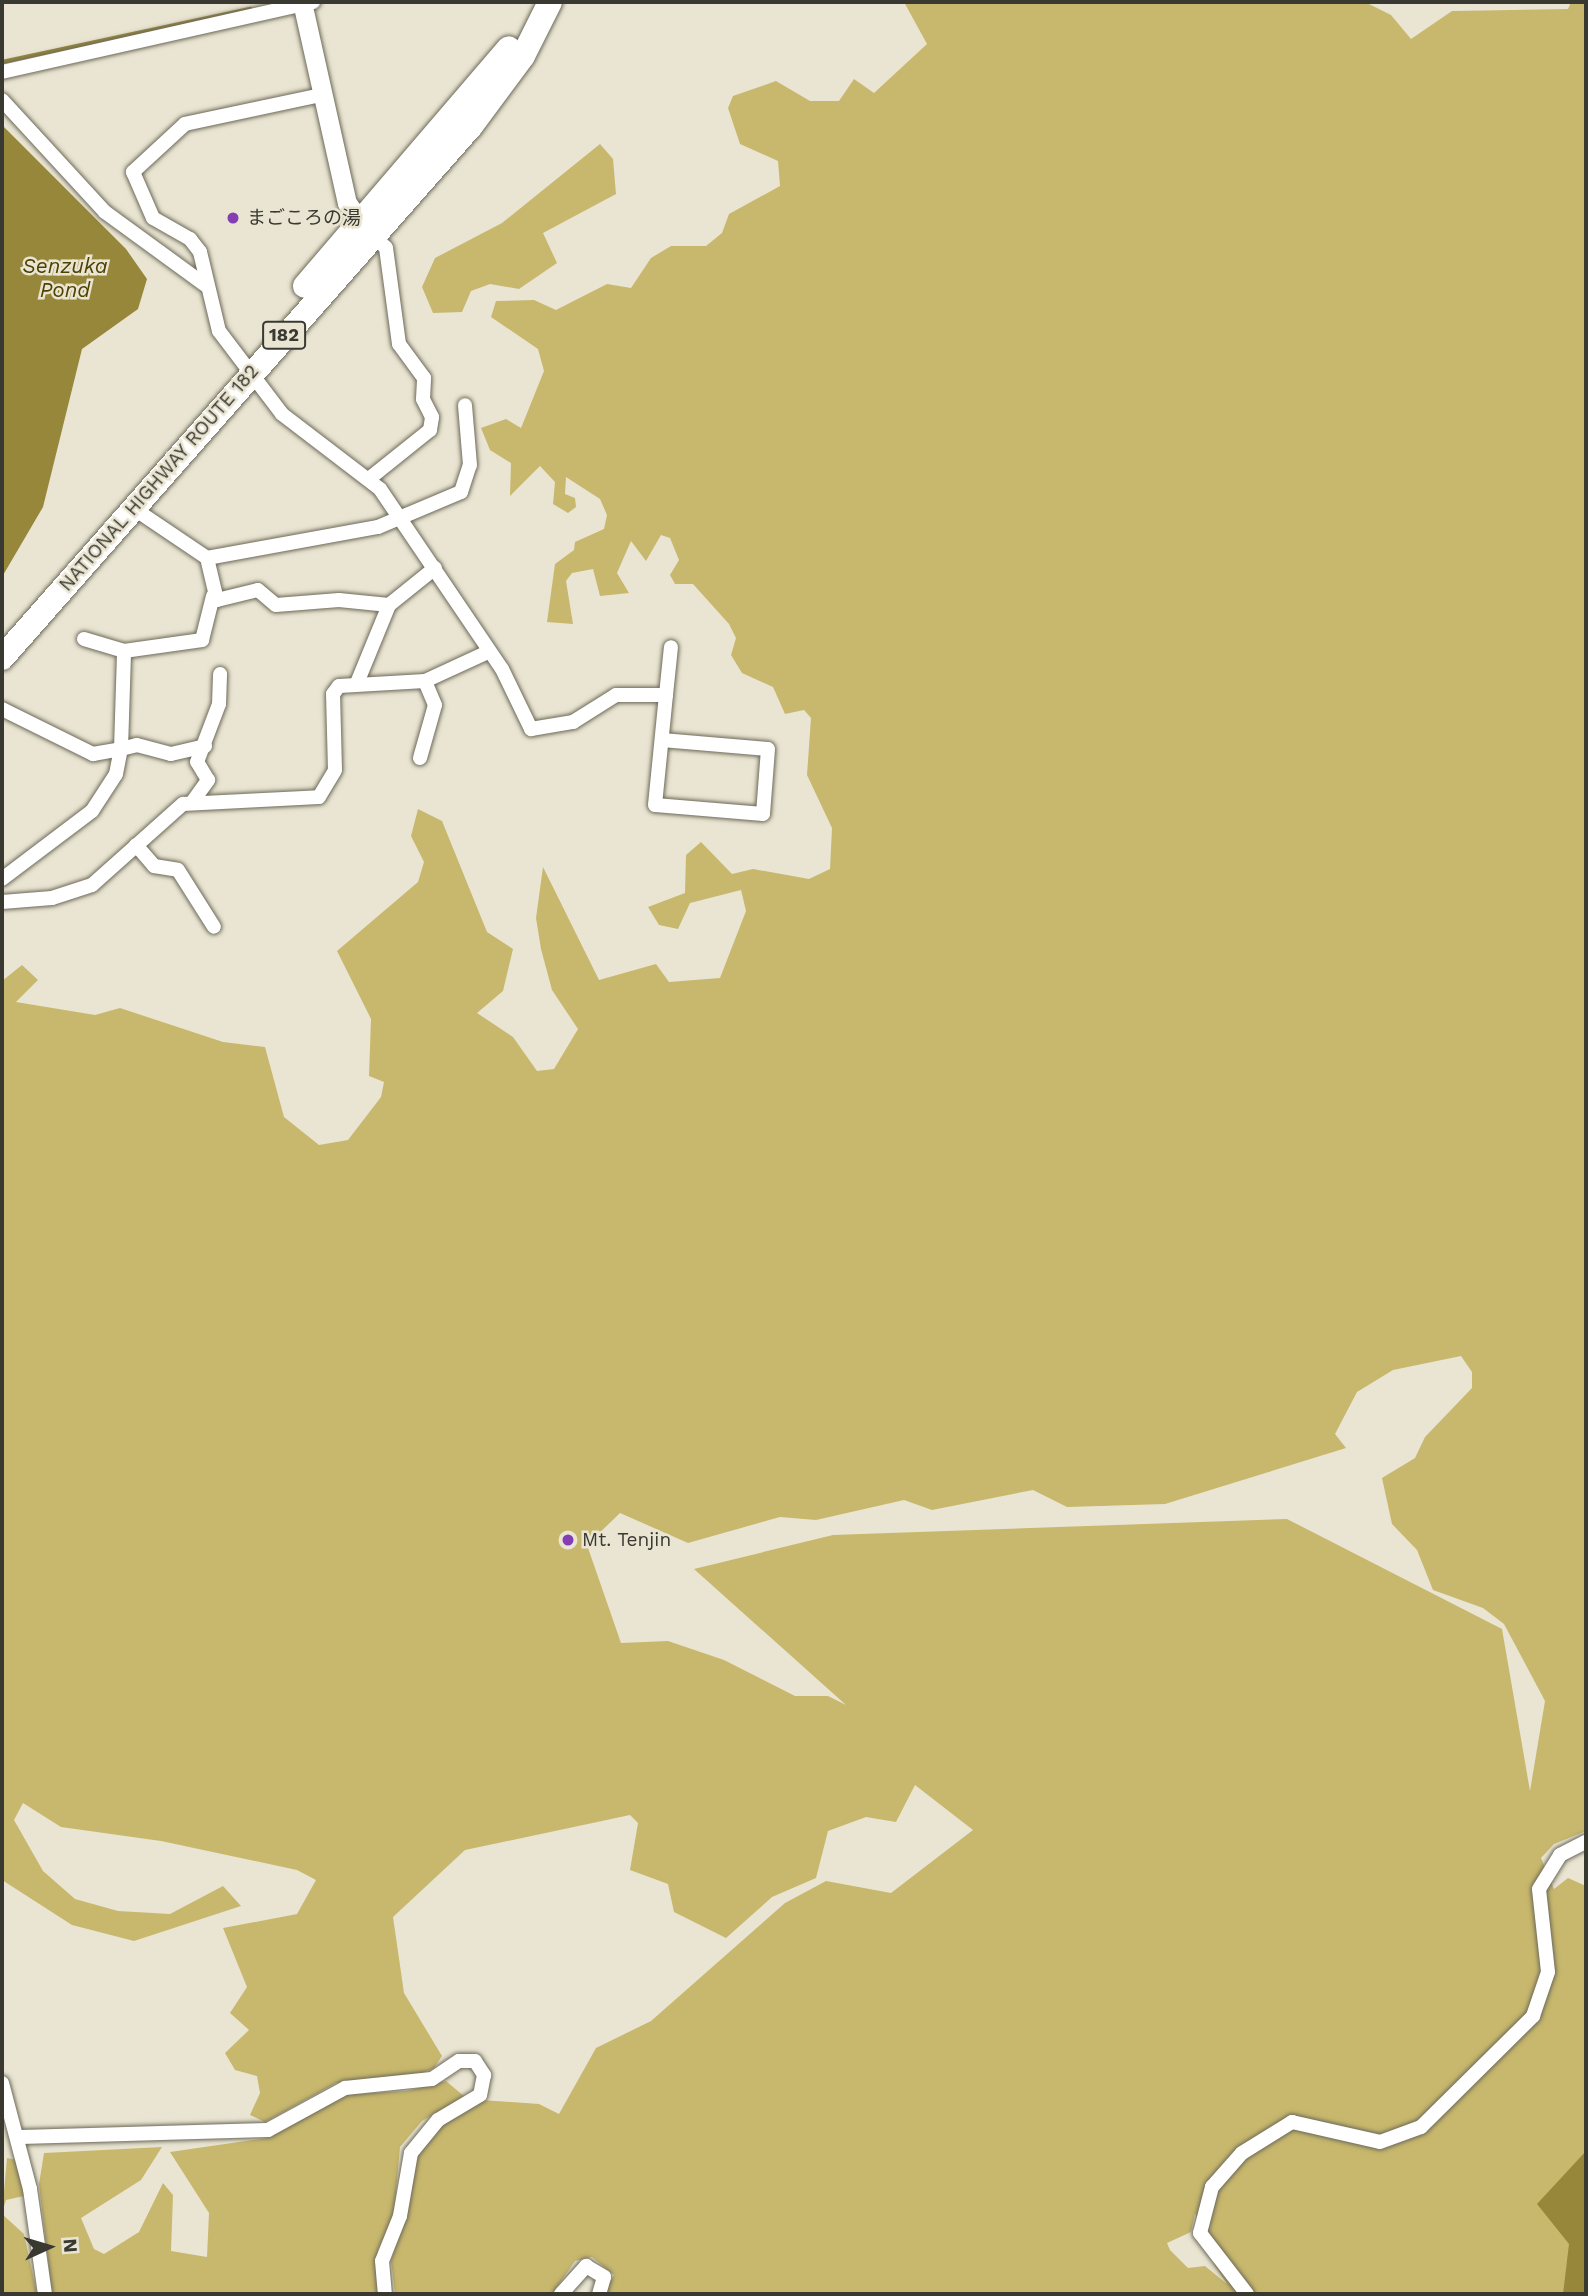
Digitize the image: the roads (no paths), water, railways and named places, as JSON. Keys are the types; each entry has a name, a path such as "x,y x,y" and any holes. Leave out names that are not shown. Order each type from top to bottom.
{"highway":[{"name":"NATIONAL HIGHWAY ROUTE 182","path":"2,636 366,229 511,46 534,2"},
{"name":"NATIONAL HIGHWAY ROUTE 182","path":"366,229 471,126 523,56 550,2"},
{"name":"NATIONAL HIGHWAY ROUTE 182","path":"2,658 133,508 247,365"}],"street":[{"path":"2,72 306,3 321,95 347,203 366,229 386,248 399,344 424,378 424,399 432,417 430,430 370,478"},
{"path":"321,95 185,124 133,172 153,218 190,239 200,252 205,285 219,331 297,429 370,478 399,516 488,652 531,729 540,731 590,714 616,695 666,695"},
{"path":"2,100 105,212 205,285"},
{"path":"133,508 207,558 356,532 461,492 470,465 466,405"},
{"path":"84,639 124,651 202,640 213,596 207,558"},
{"path":"357,683 389,604 435,568"},
{"path":"213,596 224,600 239,590 258,590 276,605 389,604"},
{"path":"662,740 768,749 763,814 655,805 671,647"},
{"path":"2,878 92,811 116,774 121,750 124,651"},
{"path":"2,902 74,893 110,872 167,812 192,801 319,797 335,770 333,694 339,686 425,681 488,652"},
{"path":"192,801 208,780 197,762 219,704 219,674"},
{"path":"420,758 435,705 425,681"},
{"path":"2,709 93,754 137,745 171,754 205,746"},
{"path":"136,845 154,866 178,870 214,927"},
{"path":"1247,2294 1200,2233 1212,2187 1242,2153 1292,2122 1380,2142 1421,2127 1533,2016 1548,1972 1539,1889 1560,1854 1586,1842"},
{"path":"19,2137 268,2130 325,2095 432,2079 459,2061 475,2061 484,2075 480,2095 438,2120 411,2153 400,2216 382,2261 385,2294"},
{"path":"2,2083 19,2137 45,2294"},
{"path":"561,2294 586,2266 602,2272 599,2294"}],"water":[{"name":"Senzuka Pond","path":"2,125 126,249 147,279 138,309 82,349 43,507 2,577"},
{"path":"1586,2151 1586,2294 1563,2294 1569,2244 1537,2204"}],"waterway":[{"path":"2,62 250,9"}],"place":[{"name":"まごころの湯","path":"233,218"},
{"name":"Mt. Tenjin","path":"568,1540"}]}
